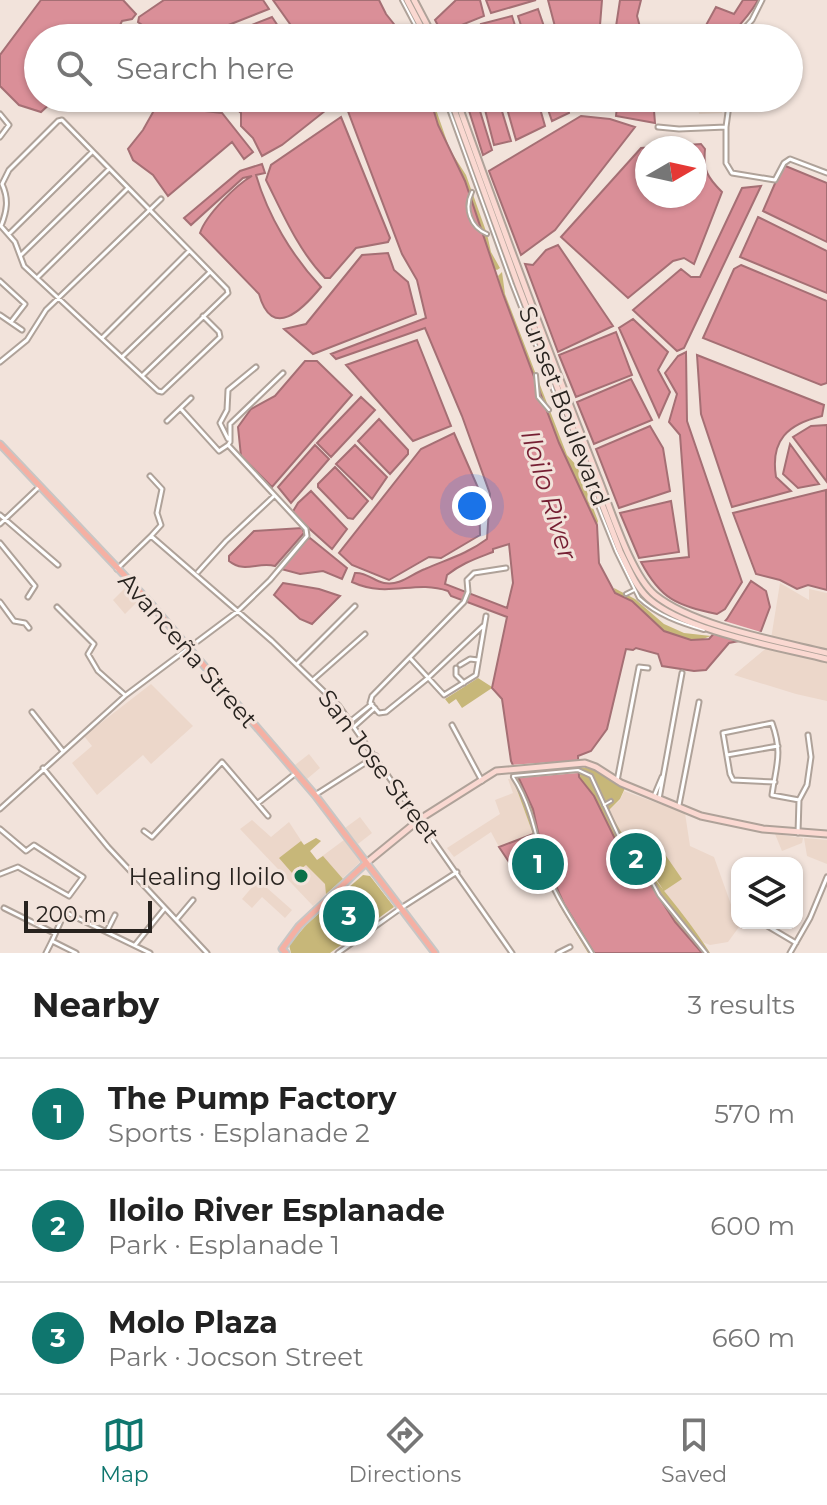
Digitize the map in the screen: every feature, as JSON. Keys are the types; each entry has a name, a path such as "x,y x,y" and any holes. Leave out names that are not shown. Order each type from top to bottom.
{"main road":[{"path":"405,0 420,24"},
{"path":"414,0 422,24"},
{"name":"Sunset Boulevard","path":"455,112 620,551 638,587 672,615 827,656"},
{"name":"Avanceña Street","path":"1,446 188,647 315,795 435,953"},
{"path":"282,952 299,926 365,864 420,819 496,771 509,768 585,763 617,781 679,808 724,822 798,834 827,834"}],"street":[{"path":"748,24 762,0"},
{"path":"455,112 568,427 616,551 635,589 645,604 671,620 714,628"},
{"path":"728,112 726,163 732,173 775,180 784,163 790,159 827,173"},
{"path":"0,114 9,125 0,137"},
{"path":"143,375 203,316 228,293 227,289 60,120 9,170 1,184 7,196 7,209 1,226 9,234 24,266 158,391 162,392 220,337 203,316"},
{"path":"658,127 726,127"},
{"path":"9,234 93,152"},
{"path":"21,255 109,169"},
{"path":"37,278 128,188"},
{"path":"472,192 470,215 476,227 487,234"},
{"path":"0,362 27,340 46,310 161,199"},
{"path":"102,338 189,251"},
{"path":"123,356 210,272"},
{"path":"0,281 25,304 11,322"},
{"path":"0,315 22,330"},
{"path":"0,809 126,695 238,611 270,580 308,534 229,443 220,423 227,410 228,390 256,367"},
{"path":"181,409 219,451 229,443 230,424 283,373"},
{"path":"536,375 538,397 549,410"},
{"path":"167,421 191,398"},
{"path":"117,569 161,525 157,513 162,489 150,476"},
{"path":"0,524 40,486"},
{"path":"197,574 226,541 274,496"},
{"path":"0,515 58,565"},
{"name":"San Jose Street","path":"151,536 314,679 351,721 512,953"},
{"path":"0,543 35,586 28,597"},
{"path":"483,626 428,678 386,712 379,713 373,706 372,696 464,602 468,592 467,580 474,573 506,568"},
{"path":"626,594 635,589"},
{"path":"0,602 14,621 25,623 29,628"},
{"path":"297,664 355,606"},
{"path":"57,607 94,644 88,654 92,665 126,695"},
{"path":"410,658 444,695 476,675 486,616"},
{"path":"314,679 365,634"},
{"path":"464,683 456,675 458,666 470,659 479,660"},
{"path":"617,781 639,667 648,668"},
{"path":"656,798 682,673"},
{"path":"679,808 699,702"},
{"path":"351,721 373,706"},
{"path":"355,726 373,706"},
{"path":"32,712 62,750"},
{"path":"775,782 733,780 723,733 770,722 778,746 775,782 772,795 799,800"},
{"path":"452,725 482,781"},
{"path":"798,834 799,800 809,772 808,735"},
{"path":"727,755 778,746"},
{"path":"315,795 376,756"},
{"path":"144,831 152,837 222,762 268,816"},
{"path":"43,768 108,847 207,953"},
{"path":"592,953 553,886 515,775 578,770 591,776 625,847 644,867 656,890 706,953"},
{"path":"257,804 296,773"},
{"path":"603,806 611,801"},
{"path":"0,829 26,851 34,845 83,877 69,896 18,867 0,874"},
{"path":"338,953 457,872"},
{"path":"790,953 810,918 827,877"},
{"path":"177,919 193,900"},
{"path":"4,908 55,933"},
{"path":"135,945 165,908"},
{"path":"46,953 63,913 67,911 150,953"},
{"path":"107,931 115,915"},
{"path":"772,929 796,943"},
{"path":"52,941 76,953"},
{"path":"558,953 570,947"}],"shaded area":[{"path":"428,112 437,112 450,150 466,175 491,252 500,268 497,270 492,268 461,183 464,179"},
{"path":"502,272 505,294 567,455 577,466 597,525 580,498 500,286 498,276"},
{"path":"780,583 809,600 809,589 827,593 827,701 734,675 770,645"},
{"path":"125,588 138,601 125,614 113,600"},
{"path":"614,588 635,599 664,624 684,633 711,636 692,643 664,632 615,593"},
{"path":"496,674 519,763 513,764 502,699 492,688 462,708 456,699 449,704 445,699 478,678 492,687"},
{"path":"151,684 193,726 151,764 143,755 97,795 72,763 92,746 84,736"},
{"path":"309,754 320,768 307,779 295,765"},
{"path":"578,767 595,769 625,788 620,799 609,810 631,848 710,953 696,953 677,924 611,844 602,811 594,806 574,775"},
{"path":"519,778 600,953 588,953 559,905 540,857 517,867 514,863 511,865 499,847 533,834 513,779"},
{"path":"508,779 513,779 533,834 499,847 491,832 454,857 447,848 500,814 495,800 513,793"},
{"path":"624,791 685,813 690,846 714,857 731,905 731,929 738,929 728,942 710,945 702,942 623,837 609,810 620,800"},
{"path":"360,817 372,833 358,844 345,828"},
{"path":"252,820 271,837 289,822 304,845 316,838 321,841 310,851 317,860 344,840 360,862 313,906 240,829"},
{"path":"775,834 803,838 802,843 782,851"},
{"path":"316,838 321,841 310,851 317,860 323,856 343,879 326,894 325,884 306,865 292,873 279,858 301,841 304,845"},
{"path":"804,838 827,840 827,864 807,856"},
{"path":"662,850 682,879 664,891 645,862"},
{"path":"363,875 370,876 394,907 330,953 291,953 289,945 307,924"},
{"path":"258,880 292,910 285,918 262,897 252,908 242,899"}],"water":[{"path":"41,0 123,0 136,14 121,24 24,24 24,107 0,86 0,55"},
{"path":"164,0 263,0 269,9 231,24 141,24 139,17"},
{"path":"273,0 379,0 394,24 290,24"},
{"path":"456,0 480,0 484,16 464,24 437,24 435,20"},
{"path":"486,0 536,0 491,13"},
{"path":"548,0 602,0 600,24 554,24"},
{"path":"620,0 641,0 637,16 639,24 616,24"},
{"path":"743,0 758,0 741,24 707,24 716,7 734,14"},
{"path":"538,9 543,24 521,24 518,16"},
{"path":"512,16 515,24 481,24"},
{"path":"272,17 277,24 254,24"},
{"path":"153,112 222,113 253,152 244,159 232,142 168,196 153,175 133,160 128,149"},
{"path":"324,112 282,145 262,156 253,138 241,126 241,113"},
{"name":"Iloilo River","path":"348,112 434,112 465,181 559,443 597,525 599,563 615,593 632,601 664,631 691,640 709,639 727,619 751,581 766,591 770,607 761,631 749,639 729,643 706,670 662,666 658,654 636,648 626,649 607,729 591,751 578,756 579,777 594,796 615,839 638,866 639,872 650,883 675,922 702,953 594,953 564,904 544,859 533,809 511,761 502,699 492,688 507,617 436,588 378,589 352,582 355,573 384,583 401,581 487,539 490,494 425,328 336,359 331,354 426,318 417,280 402,254","holes":["509,544 513,583 507,608 445,584 447,575 493,552 493,549"]},
{"path":"469,112 480,112 492,150 483,155"},
{"path":"486,112 502,112 511,141 494,145"},
{"path":"508,112 541,112 545,126 516,140"},
{"path":"549,112 569,112 569,113 552,121"},
{"path":"616,112 654,112 655,123 616,116"},
{"path":"581,116 610,119 635,127 555,230 521,255 489,171"},
{"path":"341,117 390,238 388,242 356,248 330,278 325,278 299,244 266,180 271,165"},
{"path":"635,155 635,208 707,208 707,173 722,192 694,264 684,258 673,261 628,298 561,237"},
{"path":"262,164 265,173 256,175 274,220 300,262 321,287 297,311 280,318 272,316 259,294 200,233 222,201 252,176 243,178 191,225 184,218 240,171"},
{"path":"783,165 827,183 827,242 763,211"},
{"path":"761,186 684,348 677,351 633,310 681,269 691,277 700,277 742,188"},
{"path":"758,217 827,251 827,293 740,257"},
{"path":"558,245 613,326 558,352 525,264 533,265 546,250"},
{"path":"388,253 394,270 408,282 416,314 313,354 284,329 306,324 362,255"},
{"path":"741,265 827,301 827,383 821,385 703,338 734,269"},
{"path":"633,319 668,352 658,370 670,392 659,417 619,328"},
{"path":"616,332 632,375 576,397 559,355"},
{"path":"417,340 451,426 413,441 346,365"},
{"path":"686,352 687,421 742,582 725,609 717,614 681,604 663,593 641,562 689,557 680,435 669,422 677,394 665,373 678,356"},
{"path":"697,355 824,405 822,416 791,429 779,444 776,477 791,491 732,507 701,414"},
{"path":"305,361 317,361 352,395 272,487 241,456 238,427 251,409 275,396"},
{"path":"631,379 652,420 594,444 577,402"},
{"path":"361,397 375,410 331,457 317,443"},
{"path":"379,419 408,450 390,474 358,441"},
{"path":"827,425 827,482 793,437 811,426"},
{"path":"650,426 663,448 670,491 619,508 596,449"},
{"path":"454,433 479,490 480,535 441,558 429,557 389,580 352,565 339,553 421,449"},
{"path":"790,444 819,484 798,488 783,474"},
{"path":"315,445 329,459 291,503 278,487"},
{"path":"355,445 387,477 372,499 336,464"},
{"path":"335,467 368,501 353,519 348,518 318,487"},
{"path":"826,490 827,590 808,585 797,589 780,580 756,574 733,513"},
{"path":"311,491 347,529 332,549 292,513"},
{"path":"671,501 679,552 639,558 620,513"},
{"path":"302,528 304,533 275,566 241,567 229,561 229,556 254,531"},
{"path":"310,538 347,568 342,579 323,571 300,574 281,569"},
{"path":"283,583 340,596 312,624 300,619 274,595"},
{"path":"533,834 540,857 517,867 514,863 511,865 499,847"}],"pier":[{"path":"721,620 761,632 759,638 748,644 712,634"},
{"path":"582,760 578,773 517,778 509,765"}],"place":[{"name":"Iloilo River Esplanade","path":"636,859"},
{"name":"The Pump Factory","path":"538,864"},
{"name":"Healing Iloilo","path":"301,876"},
{"name":"Molo Plaza","path":"349,916"}]}
